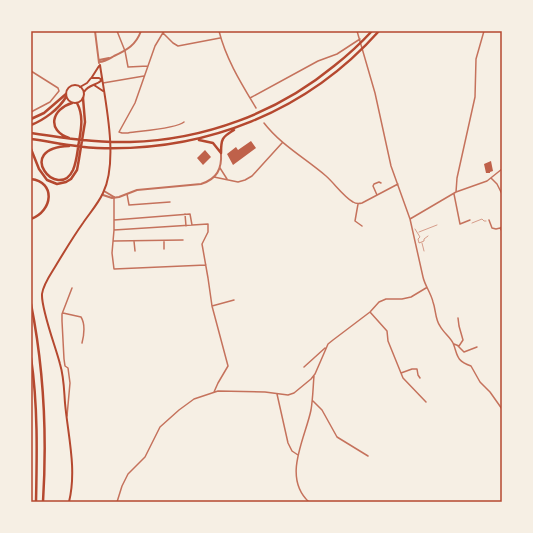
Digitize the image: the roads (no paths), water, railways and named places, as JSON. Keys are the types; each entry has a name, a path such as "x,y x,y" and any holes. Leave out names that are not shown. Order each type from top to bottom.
{"highway":[{"path":"31,133 75,140 107,142 153,141 202,132 236,122 261,112 315,82 355,49 372,31"},
{"path":"78,159 71,173 64,179 54,179 49,177 42,167 43,157 49,150 60,146 108,148 143,147 196,139 238,127 263,117 320,85 358,54 379,31"},
{"path":"31,119 44,113 66,96"},
{"path":"31,125 43,119 57,108 66,96"},
{"path":"31,149 43,176 47,180 57,184 66,182 74,176 85,116 83,98"},
{"path":"72,103 59,109 54,120 58,132 75,140"},
{"path":"77,103 81,113 83,128"},
{"path":"221,153 222,138 238,127"},
{"path":"31,139 74,146"},
{"path":"196,139 213,143 221,153"},
{"path":"31,179 38,181 46,187 49,197 49,203 46,209 31,219"},
{"path":"31,304 36,329 44,415 43,502"},
{"path":"31,358 36,416 36,502"}],"main road":[{"path":"69,502 72,489 73,465 61,366 42,301 43,291 51,273 103,195 104,191 110,158 109,133 99,62"},
{"path":"99,62 92,78 80,87 72,86 68,89 66,96 72,103 77,103 83,98 84,92 88,86 102,81"},
{"path":"92,78 102,81"},
{"path":"94,85 104,92"},
{"path":"80,87 84,92"}],"street":[{"path":"95,31 99,62 126,51 135,44 141,31"},
{"path":"117,31 126,51 128,67 148,66"},
{"path":"219,31 220,38 233,69 256,108"},
{"path":"357,31 375,93 391,166 410,219 417,246 420,266 426,288 434,303 436,319 439,326 453,343 464,352 477,347"},
{"path":"456,192 457,178 476,97 476,59 484,31"},
{"path":"184,122 180,125 168,127 128,133 120,132 135,103 155,46 164,32 173,43 178,46 220,38"},
{"path":"250,98 318,61 337,54 360,39"},
{"path":"98,54 106,60"},
{"path":"100,69 106,60"},
{"path":"31,71 58,88 59,91 50,102 31,112"},
{"path":"102,81 144,76"},
{"path":"264,123 282,142 303,157 352,201 358,204 398,184"},
{"path":"214,178 238,182 245,180 252,176 282,142"},
{"path":"103,195 109,198 119,197 141,190 208,182 214,178 220,168 221,153"},
{"path":"220,168 227,179"},
{"path":"410,219 456,192 487,181 502,169"},
{"path":"221,178 223,177 223,173"},
{"path":"491,178 502,194"},
{"path":"377,195 373,186 379,182 381,183"},
{"path":"104,191 114,197"},
{"path":"127,194 129,206 170,202"},
{"path":"454,194 460,224 470,220"},
{"path":"114,197 114,241 112,253 114,269 206,265"},
{"path":"358,204 354,219 362,226"},
{"path":"185,214 186,226"},
{"path":"114,220 190,214 192,225"},
{"path":"489,220 492,228 496,229 501,227 502,231"},
{"path":"114,230 208,224 208,232 202,244 212,306 228,366 214,392"},
{"path":"164,240 164,249"},
{"path":"114,241 183,240"},
{"path":"134,241 135,251"},
{"path":"67,420 70,383 68,368 65,366 62,337 63,313 72,288"},
{"path":"117,502 128,474 144,456 160,427 170,417 194,399 214,392 265,392 288,395 294,393 314,374 332,340 370,312 380,302 386,299 402,299 411,297 426,288"},
{"path":"212,306 234,300"},
{"path":"370,312 387,331 388,341 406,382 426,402"},
{"path":"63,313 81,317 83,320 84,333 82,343"},
{"path":"458,318 463,340 462,344 458,346"},
{"path":"453,343 456,355 471,366 480,382 490,392 502,409"},
{"path":"304,367 327,347"},
{"path":"401,373 412,369 417,369 418,376 420,378"},
{"path":"309,502 304,497 296,479 298,455 304,438 313,401 314,374"},
{"path":"277,394 288,443 292,451 298,455"},
{"path":"313,401 322,410 337,437 368,456"}]}
